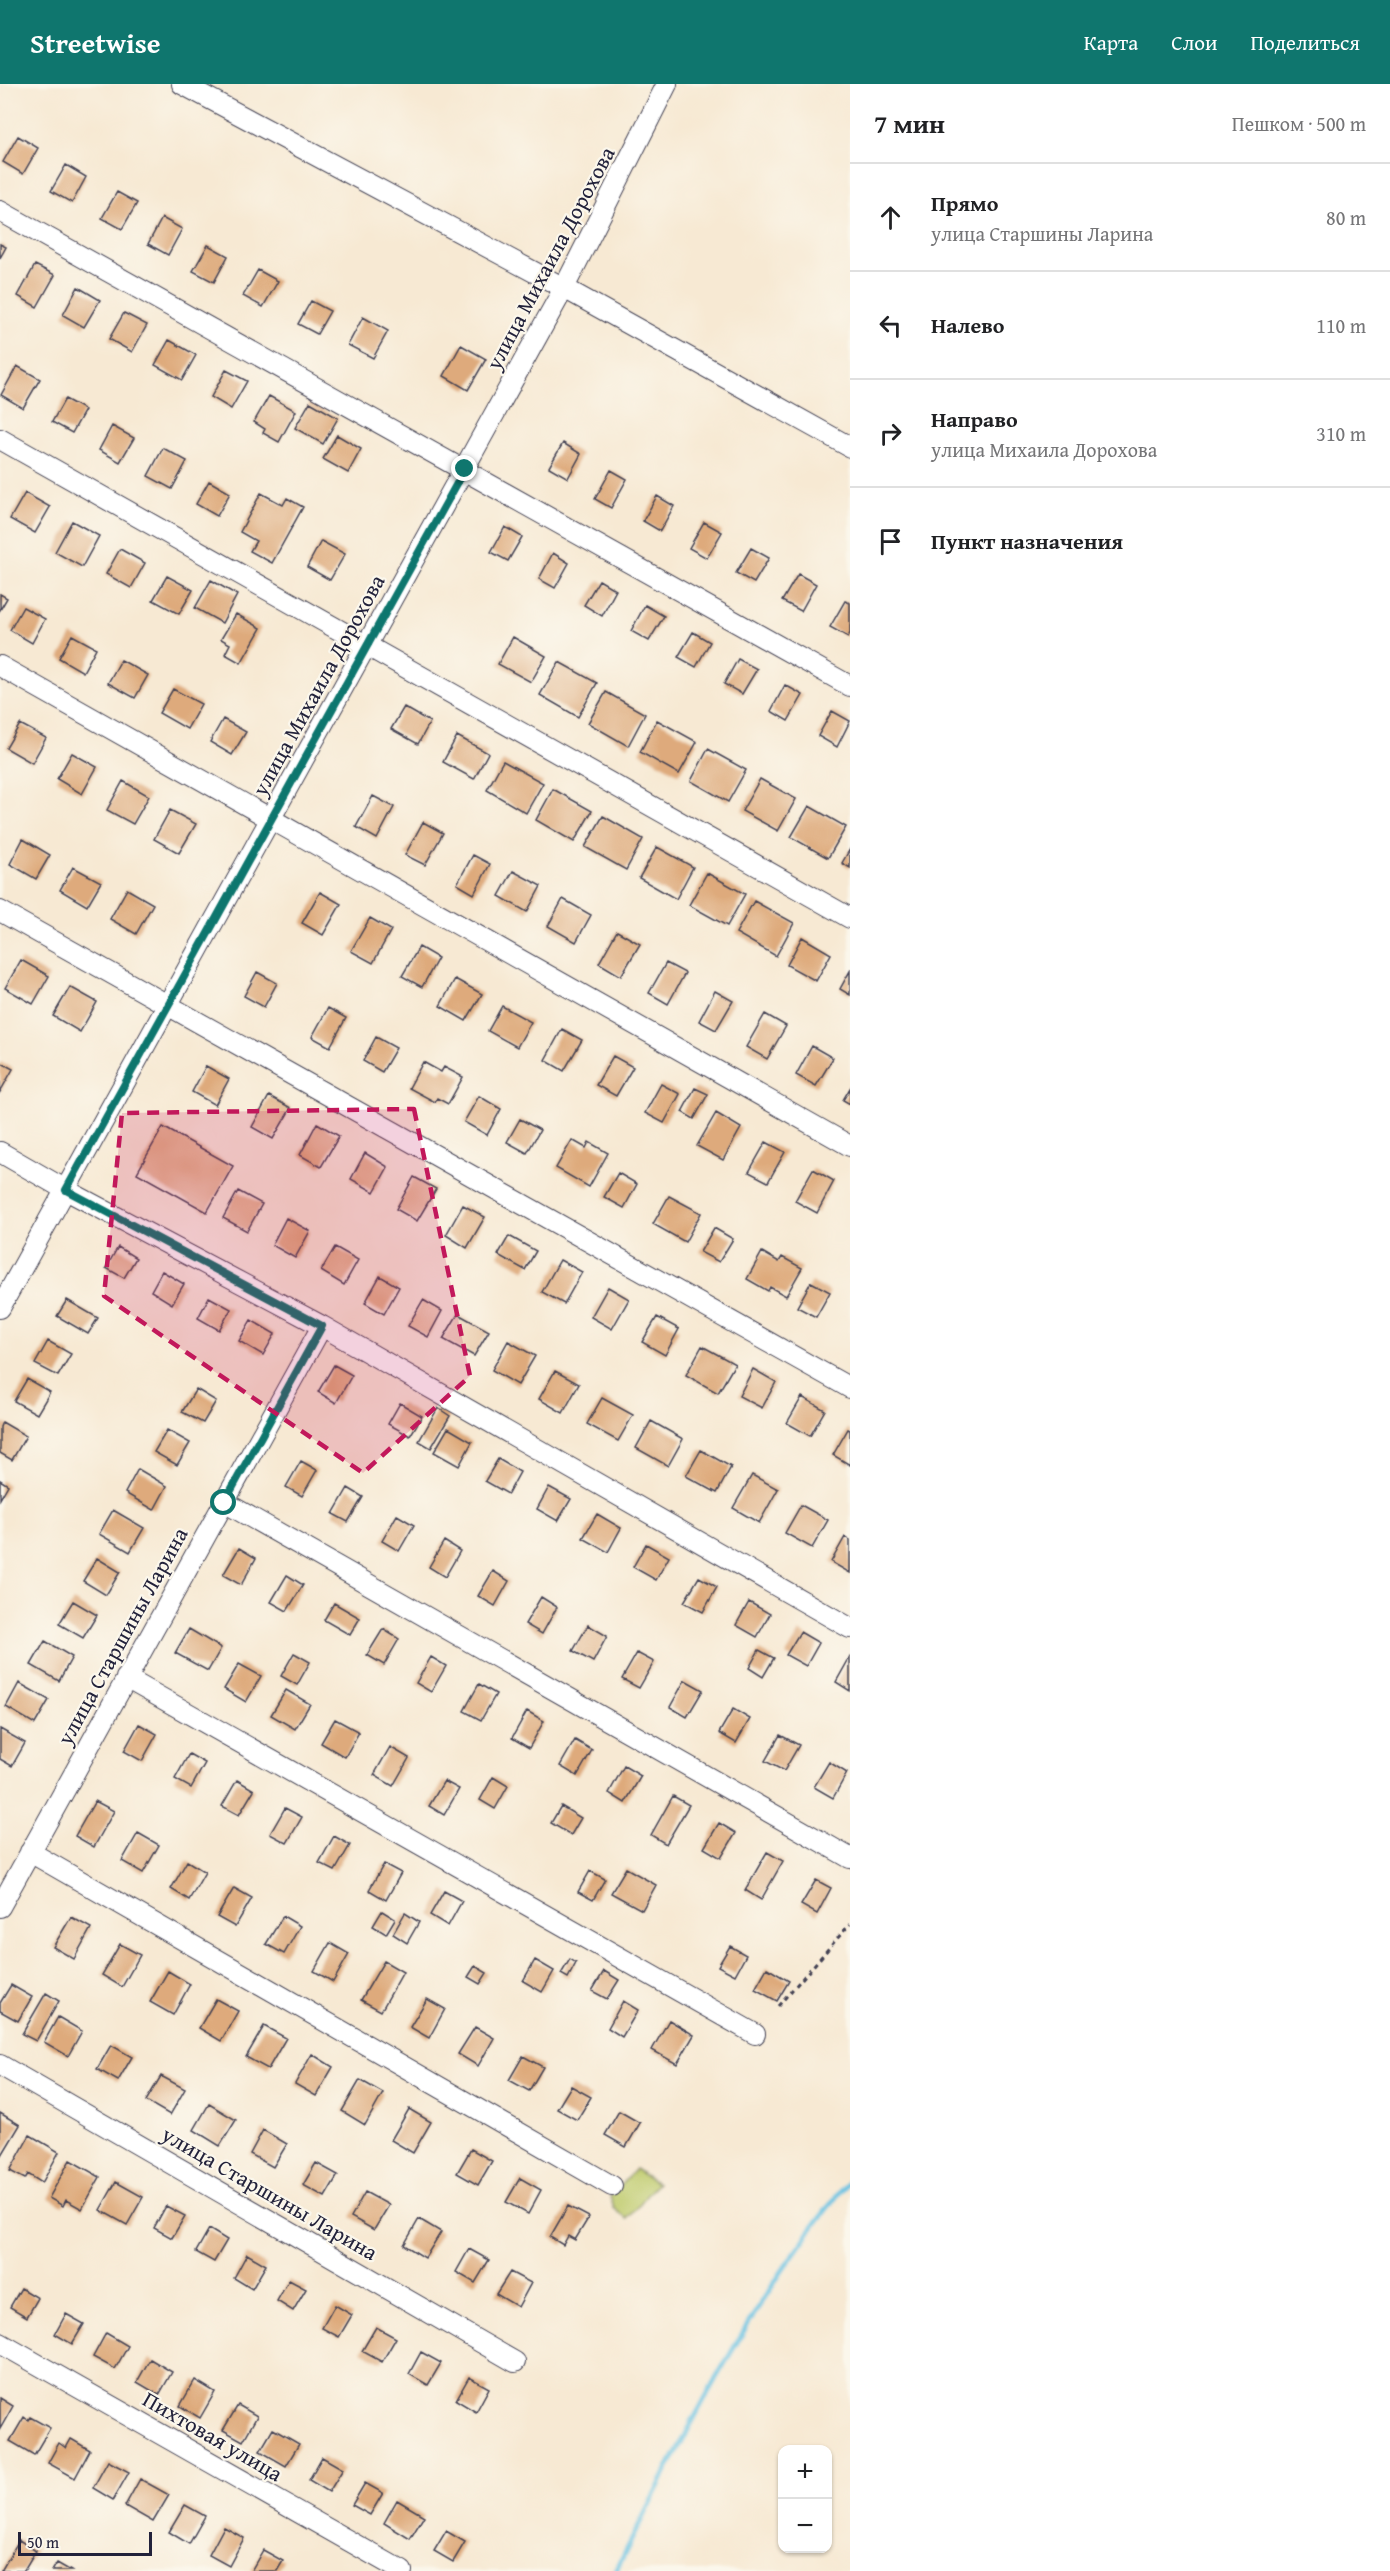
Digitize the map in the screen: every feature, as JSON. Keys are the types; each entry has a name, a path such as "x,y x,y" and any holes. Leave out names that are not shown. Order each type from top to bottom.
{"street":[{"path":"182,84 564,288 850,447"},
{"name":"улица Михаила Дорохова","path":"1,1305 564,288 667,84"},
{"path":"0,211 850,686"},
{"path":"0,439 850,918"},
{"path":"0,666 850,1146"},
{"path":"0,911 850,1388"},
{"path":"0,1152 66,1190 322,1326 850,1628"},
{"name":"улица Старшины Ларина","path":"0,1906 322,1326"},
{"path":"224,1503 850,1858"},
{"path":"126,1678 755,2034"},
{"path":"30,1852 612,2186"},
{"name":"улица Старшины Ларина","path":"0,2065 515,2362"},
{"name":"Пихтовая улица","path":"0,2343 402,2571"}],"path":[{"path":"778,2006 850,1924"}],"highlighted area":[{"path":"414,1109 470,1376 363,1473 104,1296 122,1113"}],"green space":[{"path":"635,2169 657,2183 627,2219 614,2208 610,2197"}],"building":[{"path":"18,136 38,148 23,174 3,162"},
{"path":"66,165 86,177 72,203 51,191"},
{"path":"117,192 137,203 122,229 102,218"},
{"path":"162,218 182,229 168,255 148,244"},
{"path":"0,244 6,247 0,258"},
{"path":"208,245 228,256 214,282 193,271"},
{"path":"35,265 55,275 37,307 18,296"},
{"path":"258,270 278,281 263,307 243,296"},
{"path":"78,287 100,300 84,327 63,315"},
{"path":"311,301 330,311 317,334 298,324"},
{"path":"124,313 147,325 132,352 109,339"},
{"path":"363,317 388,331 373,358 348,345"},
{"path":"169,340 196,355 182,380 155,365"},
{"path":"461,345 486,359 468,390 444,376"},
{"path":"17,366 40,379 23,408 1,395"},
{"path":"226,370 247,381 231,409 211,397"},
{"path":"269,396 296,411 279,442 263,433 265,429 254,422"},
{"path":"65,399 85,410 72,433 52,422"},
{"path":"310,402 338,418 323,444 295,428"},
{"path":"112,426 134,438 120,462 99,450"},
{"path":"337,435 361,449 348,473 323,459"},
{"path":"563,443 581,454 568,478 549,467"},
{"path":"163,448 187,461 172,489 148,476"},
{"path":"611,470 627,479 611,508 595,499"},
{"path":"209,481 230,493 217,516 196,504"},
{"path":"25,493 50,507 35,533 10,519"},
{"path":"261,493 283,505 287,498 303,507 272,563 250,551 256,541 240,532"},
{"path":"657,496 674,506 660,531 643,521"},
{"path":"72,521 99,536 82,567 55,552"},
{"path":"704,522 722,532 707,558 689,548"},
{"path":"505,527 522,537 508,561 491,552"},
{"path":"321,541 345,554 330,580 307,567"},
{"path":"751,548 769,558 754,583 736,573"},
{"path":"120,549 145,563 131,588 106,574"},
{"path":"553,553 569,563 555,588 539,579"},
{"path":"798,574 816,584 801,611 782,601"},
{"path":"167,576 193,590 179,614 153,600"},
{"path":"211,580 237,595 222,623 195,608"},
{"path":"599,580 616,590 602,616 584,605"},
{"path":"0,594 7,598 0,610"},
{"path":"845,601 850,603 848,637 830,627"},
{"path":"645,605 664,616 649,641 631,631"},
{"path":"23,607 45,619 32,643 10,630"},
{"path":"236,614 261,628 241,663 225,654 230,644 221,639"},
{"path":"693,632 710,642 696,667 678,657"},
{"path":"72,635 96,648 83,672 59,658"},
{"path":"513,637 546,656 531,682 498,664"},
{"path":"738,659 757,669 742,694 724,684"},
{"path":"121,660 148,675 135,698 108,683"},
{"path":"559,662 597,683 578,717 540,695"},
{"path":"785,685 803,695 788,721 771,711"},
{"path":"173,689 201,704 187,729 159,713"},
{"path":"606,692 645,714 628,746 588,723"},
{"path":"404,707 430,722 418,744 391,729"},
{"path":"832,711 850,721 837,747 818,736"},
{"path":"223,719 246,732 232,755 210,742"},
{"path":"657,720 697,742 679,774 640,752"},
{"path":"20,724 46,738 32,763 6,748"},
{"path":"457,736 488,753 474,779 443,762"},
{"path":"708,749 746,770 728,802 691,781"},
{"path":"72,753 97,767 82,794 57,779"},
{"path":"503,761 543,783 526,813 487,790"},
{"path":"760,779 796,799 778,831 742,811"},
{"path":"123,781 149,796 133,824 107,810"},
{"path":"553,789 592,811 574,842 536,820"},
{"path":"373,796 394,807 377,839 356,827"},
{"path":"809,806 846,827 828,858 791,837"},
{"path":"170,810 196,824 179,853 154,839"},
{"path":"603,816 643,839 626,870 585,847"},
{"path":"423,822 443,833 425,865 405,855"},
{"path":"23,839 50,855 36,879 10,864"},
{"path":"657,847 693,867 676,899 639,878"},
{"path":"850,849 850,868 842,863"},
{"path":"473,855 490,864 474,894 457,884"},
{"path":"73,867 101,882 87,906 60,890"},
{"path":"513,871 541,886 527,912 499,896"},
{"path":"707,873 745,894 727,926 689,905"},
{"path":"127,889 153,904 136,934 110,919"},
{"path":"320,892 341,904 323,935 302,923"},
{"path":"563,899 591,915 576,942 548,926"},
{"path":"754,901 794,923 776,956 736,933"},
{"path":"370,918 391,930 373,963 351,951"},
{"path":"617,931 640,944 621,976 599,963"},
{"path":"802,937 831,954 816,981 787,965"},
{"path":"419,947 438,958 422,987 402,976"},
{"path":"21,960 49,976 33,1004 5,988"},
{"path":"666,963 685,973 668,1004 649,993"},
{"path":"850,971 850,995 840,989"},
{"path":"257,972 277,983 264,1007 244,996"},
{"path":"455,979 482,994 466,1021 440,1006"},
{"path":"70,987 97,1002 80,1032 53,1016"},
{"path":"715,991 733,1001 716,1030 699,1021"},
{"path":"502,1006 531,1022 517,1047 488,1031"},
{"path":"328,1008 346,1018 330,1047 312,1037"},
{"path":"765,1014 786,1026 767,1059 746,1047"},
{"path":"562,1029 582,1040 564,1071 545,1060"},
{"path":"376,1037 396,1048 382,1072 363,1061"},
{"path":"812,1046 833,1058 816,1086 796,1075"},
{"path":"613,1056 633,1067 616,1096 596,1085"},
{"path":"0,1062 13,1069 0,1092"},
{"path":"423,1062 441,1072 444,1067 463,1077 448,1104 437,1098 435,1102 409,1088"},
{"path":"206,1066 229,1079 215,1105 192,1092"},
{"path":"661,1084 680,1094 664,1123 645,1113"},
{"path":"695,1088 708,1094 694,1119 682,1112"},
{"path":"850,1088 850,1104 843,1100"},
{"path":"269,1096 291,1108 273,1139 252,1127"},
{"path":"479,1096 501,1109 487,1135 464,1122"},
{"path":"716,1113 741,1128 723,1160 697,1146"},
{"path":"520,1119 540,1130 527,1153 507,1142"},
{"path":"317,1123 339,1136 321,1167 300,1155"},
{"path":"163,1127 233,1166 207,1212 137,1173"},
{"path":"572,1140 586,1148 589,1142 608,1153 589,1187 556,1168"},
{"path":"766,1142 785,1152 768,1182 749,1172"},
{"path":"365,1153 388,1167 374,1192 351,1179"},
{"path":"813,1169 834,1181 817,1213 795,1201"},
{"path":"618,1173 637,1184 624,1208 604,1197"},
{"path":"414,1177 436,1189 417,1221 396,1209"},
{"path":"238,1191 262,1204 247,1231 223,1218"},
{"path":"669,1196 701,1213 685,1242 653,1224"},
{"path":"463,1205 485,1217 467,1248 446,1235"},
{"path":"286,1218 310,1231 295,1258 272,1245"},
{"path":"714,1228 733,1239 719,1262 700,1252"},
{"path":"509,1236 536,1251 525,1270 498,1255"},
{"path":"118,1247 136,1258 124,1278 106,1268"},
{"path":"335,1247 358,1260 344,1285 321,1271"},
{"path":"762,1252 779,1262 782,1257 802,1268 786,1296 770,1287 768,1291 747,1279"},
{"path":"560,1260 582,1272 564,1304 542,1292"},
{"path":"162,1271 184,1284 172,1304 151,1291"},
{"path":"380,1276 399,1287 384,1314 365,1303"},
{"path":"811,1282 830,1292 816,1317 797,1307"},
{"path":"608,1287 629,1299 612,1329 591,1317"},
{"path":"209,1297 231,1309 219,1330 198,1318"},
{"path":"67,1300 98,1318 88,1334 57,1316"},
{"path":"423,1300 442,1311 428,1337 408,1326"},
{"path":"458,1314 489,1331 474,1356 443,1339"},
{"path":"657,1317 679,1329 665,1355 642,1342"},
{"path":"251,1320 275,1334 263,1355 239,1341"},
{"path":"48,1341 71,1354 58,1376 35,1364"},
{"path":"508,1341 535,1356 518,1385 492,1370"},
{"path":"702,1346 735,1364 718,1393 686,1375"},
{"path":"334,1365 352,1375 336,1403 318,1392"},
{"path":"753,1369 776,1382 762,1408 739,1396"},
{"path":"555,1371 579,1384 563,1413 539,1399"},
{"path":"27,1379 50,1392 37,1414 14,1401"},
{"path":"196,1389 216,1401 203,1423 182,1412"},
{"path":"802,1397 825,1410 810,1436 787,1423"},
{"path":"602,1398 633,1415 618,1441 587,1424"},
{"path":"400,1403 422,1416 410,1436 388,1424"},
{"path":"438,1408 450,1416 431,1448 419,1441"},
{"path":"651,1421 683,1439 668,1466 636,1448"},
{"path":"2,1422 26,1436 12,1460 0,1453"},
{"path":"448,1428 472,1442 459,1466 434,1452"},
{"path":"848,1429 850,1430 850,1465 833,1455"},
{"path":"167,1430 190,1443 177,1465 154,1452"},
{"path":"701,1450 731,1467 717,1493 686,1476"},
{"path":"498,1459 520,1472 508,1494 485,1481"},
{"path":"301,1461 317,1470 302,1496 286,1487"},
{"path":"138,1469 167,1486 154,1510 125,1493"},
{"path":"752,1475 778,1489 759,1523 733,1508"},
{"path":"0,1480 8,1485 0,1499"},
{"path":"549,1487 571,1499 558,1521 537,1509"},
{"path":"348,1488 363,1497 348,1522 333,1514"},
{"path":"801,1505 828,1520 812,1548 785,1533"},
{"path":"113,1510 144,1528 130,1552 99,1534"},
{"path":"597,1514 621,1528 608,1552 583,1538"},
{"path":"397,1515 414,1525 399,1551 382,1541"},
{"path":"845,1537 850,1540 850,1573 831,1562"},
{"path":"444,1541 460,1551 445,1577 429,1567"},
{"path":"646,1544 669,1557 656,1580 633,1567"},
{"path":"239,1548 256,1558 241,1585 223,1575"},
{"path":"97,1558 120,1572 106,1595 83,1581"},
{"path":"493,1571 509,1581 495,1606 478,1596"},
{"path":"287,1575 303,1585 287,1611 271,1602"},
{"path":"699,1577 717,1587 703,1612 684,1602"},
{"path":"541,1597 557,1607 542,1634 525,1624"},
{"path":"73,1601 97,1615 83,1638 59,1624"},
{"path":"749,1602 770,1614 757,1637 736,1625"},
{"path":"334,1603 360,1618 350,1635 324,1620"},
{"path":"588,1625 607,1636 593,1662 573,1651"},
{"path":"189,1629 221,1648 208,1671 175,1653"},
{"path":"383,1629 399,1639 384,1665 367,1655"},
{"path":"800,1632 819,1643 806,1666 786,1655"},
{"path":"45,1641 72,1657 59,1681 31,1665"},
{"path":"759,1650 774,1658 763,1677 749,1668"},
{"path":"294,1653 310,1662 297,1685 281,1676"},
{"path":"637,1653 654,1662 639,1688 622,1679"},
{"path":"431,1657 446,1666 431,1692 416,1683"},
{"path":"850,1657 850,1691 836,1682"},
{"path":"239,1664 261,1676 246,1702 224,1689"},
{"path":"685,1680 703,1690 687,1717 670,1707"},
{"path":"19,1683 49,1700 35,1724 6,1707"},
{"path":"479,1684 496,1694 481,1720 464,1711"},
{"path":"286,1690 310,1704 295,1729 271,1715"},
{"path":"733,1709 750,1719 736,1743 719,1733"},
{"path":"527,1711 544,1721 529,1748 512,1738"},
{"path":"335,1719 359,1732 345,1757 321,1743"},
{"path":"139,1724 157,1734 142,1761 124,1751"},
{"path":"0,1729 25,1743 12,1766 0,1759"},
{"path":"780,1735 799,1745 784,1771 765,1761"},
{"path":"575,1740 592,1750 577,1776 560,1766"},
{"path":"390,1747 409,1758 393,1786 374,1775"},
{"path":"189,1754 205,1763 191,1788 175,1779"},
{"path":"829,1762 847,1773 833,1798 814,1787"},
{"path":"624,1766 641,1776 625,1803 609,1793"},
{"path":"493,1777 508,1786 495,1809 480,1800"},
{"path":"237,1780 254,1790 239,1815 222,1806"},
{"path":"444,1781 459,1789 444,1815 429,1806"},
{"path":"673,1796 689,1805 666,1844 651,1835"},
{"path":"95,1801 114,1811 94,1847 75,1836"},
{"path":"561,1806 581,1818 571,1835 551,1823"},
{"path":"285,1808 302,1817 287,1843 270,1834"},
{"path":"719,1823 736,1833 721,1858 704,1848"},
{"path":"138,1833 159,1845 143,1873 122,1861"},
{"path":"334,1836 350,1845 335,1871 319,1863"},
{"path":"767,1852 783,1861 761,1900 745,1890"},
{"path":"187,1861 205,1872 189,1900 171,1889"},
{"path":"384,1864 401,1873 386,1900 369,1890"},
{"path":"626,1868 656,1885 642,1910 611,1893"},
{"path":"590,1871 605,1879 593,1900 578,1892"},
{"path":"816,1880 831,1888 817,1914 801,1905"},
{"path":"234,1888 252,1898 235,1927 217,1917"},
{"path":"444,1891 462,1901 448,1926 430,1915"},
{"path":"382,1911 395,1919 386,1934 373,1926"},
{"path":"405,1913 419,1922 407,1943 393,1934"},
{"path":"283,1916 300,1926 284,1954 266,1944"},
{"path":"71,1917 91,1928 74,1959 53,1947"},
{"path":"330,1943 349,1954 333,1982 314,1971"},
{"path":"120,1944 140,1955 122,1987 102,1975"},
{"path":"730,1946 746,1955 735,1975 718,1966"},
{"path":"570,1959 576,1963 568,1978 561,1974"},
{"path":"535,1960 554,1971 542,1992 523,1981"},
{"path":"384,1961 403,1972 381,2011 361,2000"},
{"path":"475,1966 487,1973 480,1984 468,1977"},
{"path":"767,1968 789,1981 777,2001 755,1989"},
{"path":"168,1971 190,1984 173,2015 150,2002"},
{"path":"604,1971 619,1980 607,1999 592,1991"},
{"path":"11,1985 32,1997 18,2021 0,2011 0,2003"},
{"path":"46,1993 59,2001 36,2041 22,2034"},
{"path":"216,1999 238,2011 221,2041 199,2028"},
{"path":"427,1999 445,2009 429,2038 410,2027"},
{"path":"623,2001 638,2010 622,2037 608,2028"},
{"path":"58,2017 82,2031 68,2056 44,2042"},
{"path":"669,2020 694,2035 677,2064 652,2050"},
{"path":"264,2026 286,2038 268,2069 246,2057"},
{"path":"475,2027 494,2038 478,2066 458,2054"},
{"path":"111,2045 132,2057 118,2081 97,2069"},
{"path":"312,2054 333,2067 316,2096 295,2084"},
{"path":"523,2056 543,2067 529,2091 509,2080"},
{"path":"161,2076 185,2089 170,2115 146,2101"},
{"path":"360,2080 383,2093 365,2125 342,2111"},
{"path":"571,2086 591,2097 577,2120 557,2109"},
{"path":"209,2104 236,2120 220,2146 194,2130"},
{"path":"409,2109 431,2122 413,2153 391,2140"},
{"path":"619,2111 640,2123 626,2147 605,2135"},
{"path":"0,2113 20,2125 2,2155 0,2154"},
{"path":"263,2130 287,2144 273,2167 250,2154"},
{"path":"30,2135 59,2152 42,2183 28,2174 25,2179 10,2171"},
{"path":"471,2149 492,2161 478,2185 457,2173"},
{"path":"70,2160 100,2177 82,2209 66,2200 63,2206 49,2198"},
{"path":"316,2163 338,2175 325,2197 303,2185"},
{"path":"520,2178 541,2190 528,2214 506,2202"},
{"path":"116,2182 143,2197 127,2225 100,2210"},
{"path":"365,2192 389,2205 374,2230 351,2217"},
{"path":"166,2206 185,2216 172,2238 154,2228"},
{"path":"568,2206 589,2217 575,2240 568,2236 563,2245 550,2237"},
{"path":"419,2219 441,2232 425,2258 404,2245"},
{"path":"209,2229 227,2240 214,2262 196,2252"},
{"path":"469,2249 489,2260 475,2283 456,2272"},
{"path":"247,2254 266,2265 252,2289 234,2278"},
{"path":"510,2272 531,2283 518,2307 496,2294"},
{"path":"289,2280 306,2289 293,2311 277,2301"},
{"path":"21,2288 38,2298 27,2317 10,2307"},
{"path":"335,2305 352,2315 339,2337 322,2328"},
{"path":"66,2314 84,2324 72,2344 55,2334"},
{"path":"376,2327 396,2338 382,2362 362,2351"},
{"path":"106,2333 128,2346 115,2369 93,2357"},
{"path":"421,2352 441,2363 428,2385 409,2374"},
{"path":"150,2359 172,2372 159,2395 137,2382"},
{"path":"469,2377 489,2388 476,2412 456,2400"},
{"path":"195,2380 215,2392 200,2418 180,2406"},
{"path":"0,2398 13,2406 0,2429"},
{"path":"238,2405 257,2416 243,2441 223,2430"},
{"path":"24,2417 28,2420 30,2417 50,2428 34,2455 10,2441"},
{"path":"273,2429 299,2444 286,2466 260,2451"},
{"path":"71,2439 90,2450 75,2478 48,2463 59,2443 66,2448"},
{"path":"322,2457 343,2469 329,2492 309,2480"},
{"path":"108,2461 129,2472 113,2500 93,2488"},
{"path":"140,2479 169,2495 153,2522 125,2506"},
{"path":"365,2483 383,2493 370,2515 352,2505"},
{"path":"397,2500 424,2516 410,2539 384,2523"},
{"path":"185,2505 205,2516 189,2544 169,2532"},
{"path":"224,2527 244,2538 229,2566 209,2555"},
{"path":"446,2531 465,2542 453,2562 434,2551"},
{"path":"19,2540 36,2551 24,2571 1,2571"},
{"path":"263,2550 283,2561 277,2571 251,2571"},
{"path":"57,2563 71,2571 52,2571"}],"waterway":[{"path":"616,2571 667,2469 751,2319 782,2271 850,2180"}],"route":[{"path":"224,1503 322,1326 66,1190 465,469"}]}
